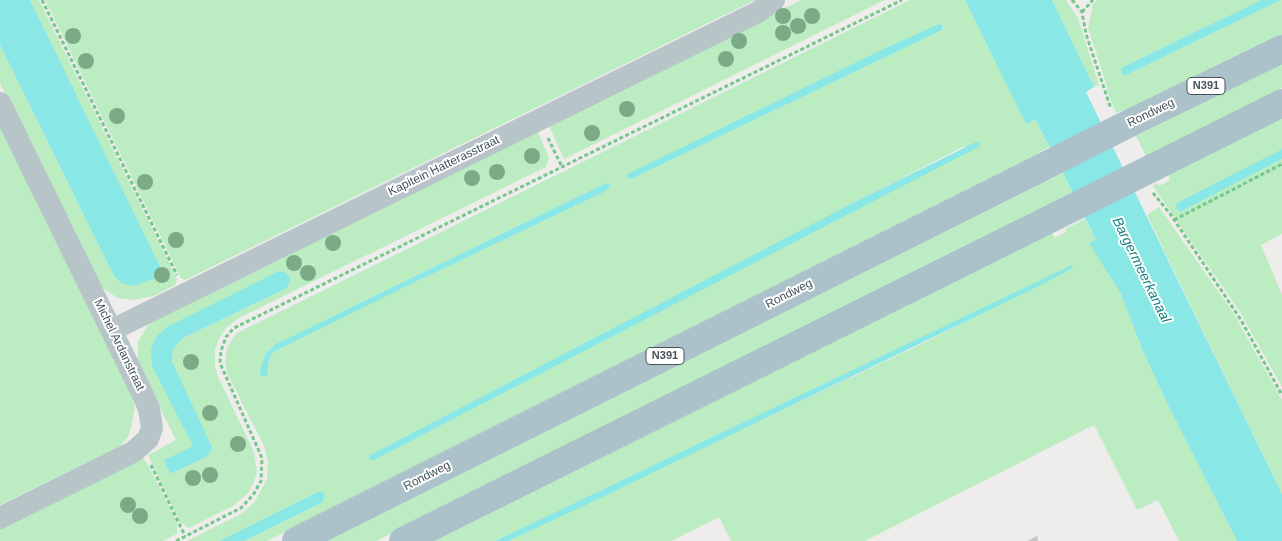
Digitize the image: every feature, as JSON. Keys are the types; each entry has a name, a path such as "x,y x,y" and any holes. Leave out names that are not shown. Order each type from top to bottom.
{"main road":[{"name":"Rondweg","path":"296,541 1282,48"},
{"path":"403,541 1282,103"}],"street":[{"name":"Kapitein Hatterasstraat","path":"112,330 758,12 774,0"},
{"name":"Michel Ardanstraat","path":"0,103 143,395 149,410 152,428 148,439 133,452 0,518"}],"path":[{"path":"42,0 186,293"},
{"path":"176,541 241,508 253,495 261,481 262,458 220,363 220,351 226,337 234,328 902,0"},
{"path":"1072,0 1082,12 1093,0"},
{"path":"538,120 562,167"},
{"path":"1282,164 1174,220 1241,320 1282,395"},
{"path":"139,447 146,457 185,536"}],"green space":[{"path":"30,0 39,0 177,279 175,285 154,296 133,300 118,298 104,289 96,279 0,83 0,45 114,276 163,275"},
{"path":"45,0 755,0 185,280 181,278"},
{"path":"801,0 885,0 564,159 548,124"},
{"path":"910,0 965,0 1026,123 1035,119 1049,147 1027,160 267,541 244,541 323,502 310,496 219,541 187,541 243,513 255,501 267,479 268,463 265,448 227,373 225,362 227,347 237,333","holes":["944,27 942,30 629,180 626,176 873,54","979,146 374,460 370,457 374,453 962,147","606,183 600,194 273,352 269,359 267,376 260,369 266,353 276,344"]},
{"path":"1052,0 1066,0 1078,18 1099,85 1094,87"},
{"path":"1098,0 1261,0 1121,68 1128,74 1281,0 1282,36 1135,109 1116,113 1088,28 1093,4"},
{"path":"1282,62 1282,88 1146,156 1136,136"},
{"path":"1282,116 1282,149 1176,204 1182,211 1282,159 1282,234 1261,245 1282,295 1282,387 1240,312 1153,186 1157,183 1159,186 1170,180 1168,174"},
{"path":"0,126 132,395 135,407 128,437 119,447 0,505"},
{"path":"537,130 549,157 546,167 239,318 227,327 215,349 215,366 218,377 254,452 257,472 248,493 233,506 189,528 180,522 148,455 176,440 139,366 138,342 149,323","holes":["279,271 285,272 289,276 290,281 287,288 183,338 173,349 172,362 211,452 206,457 170,474 164,460 191,447 192,444 151,361 163,330"]},
{"path":"1063,173 1072,192 911,276 376,541 322,541"},
{"path":"1159,207 1234,314 1282,400 1282,494 1147,215"},
{"path":"1085,219 1096,240 1090,243 1120,292 1143,351 1166,401 1237,541 1179,541 1158,500 1137,510 1094,425 865,541 731,541 719,517 671,541 508,541 917,346 1071,266 495,541 429,541 1051,231 1055,238 1066,232 1065,229"},
{"path":"143,457 177,523 177,534 163,541 0,541 0,527"}],"water":[{"path":"0,0 30,0 164,275 133,286 122,283 114,276 0,45"},
{"name":"Bargermeerkanaal","path":"965,0 1052,0 1094,87 1086,92 1282,494 1282,541 1237,541 1166,401 1143,351 1120,292 1089,243 1096,240 1063,173 1035,119 1026,124"},
{"path":"1261,0 1281,0 1128,74 1123,75 1121,72 1121,68"},
{"path":"939,24 943,26 942,30 631,179 626,178 628,174 873,54"},
{"path":"976,142 980,146 374,460 370,460 370,456 374,453 851,204"},
{"path":"1282,149 1282,159 1182,211 1177,210 1177,203"},
{"path":"606,183 609,184 609,188 600,194 273,352 269,359 267,376 261,376 260,369 266,353 276,344"},
{"path":"1070,266 1073,268 1037,287 594,501 508,541 495,541"},
{"path":"279,271 285,272 289,276 290,281 287,288 183,338 173,349 172,362 212,447 211,452 206,457 170,474 164,460 191,447 192,444 152,366 151,350 156,337 167,327"},
{"path":"318,492 325,493 323,502 244,541 219,541"}],"building":[{"path":"1037,535 1038,541 1028,541 1035,537"}]}
